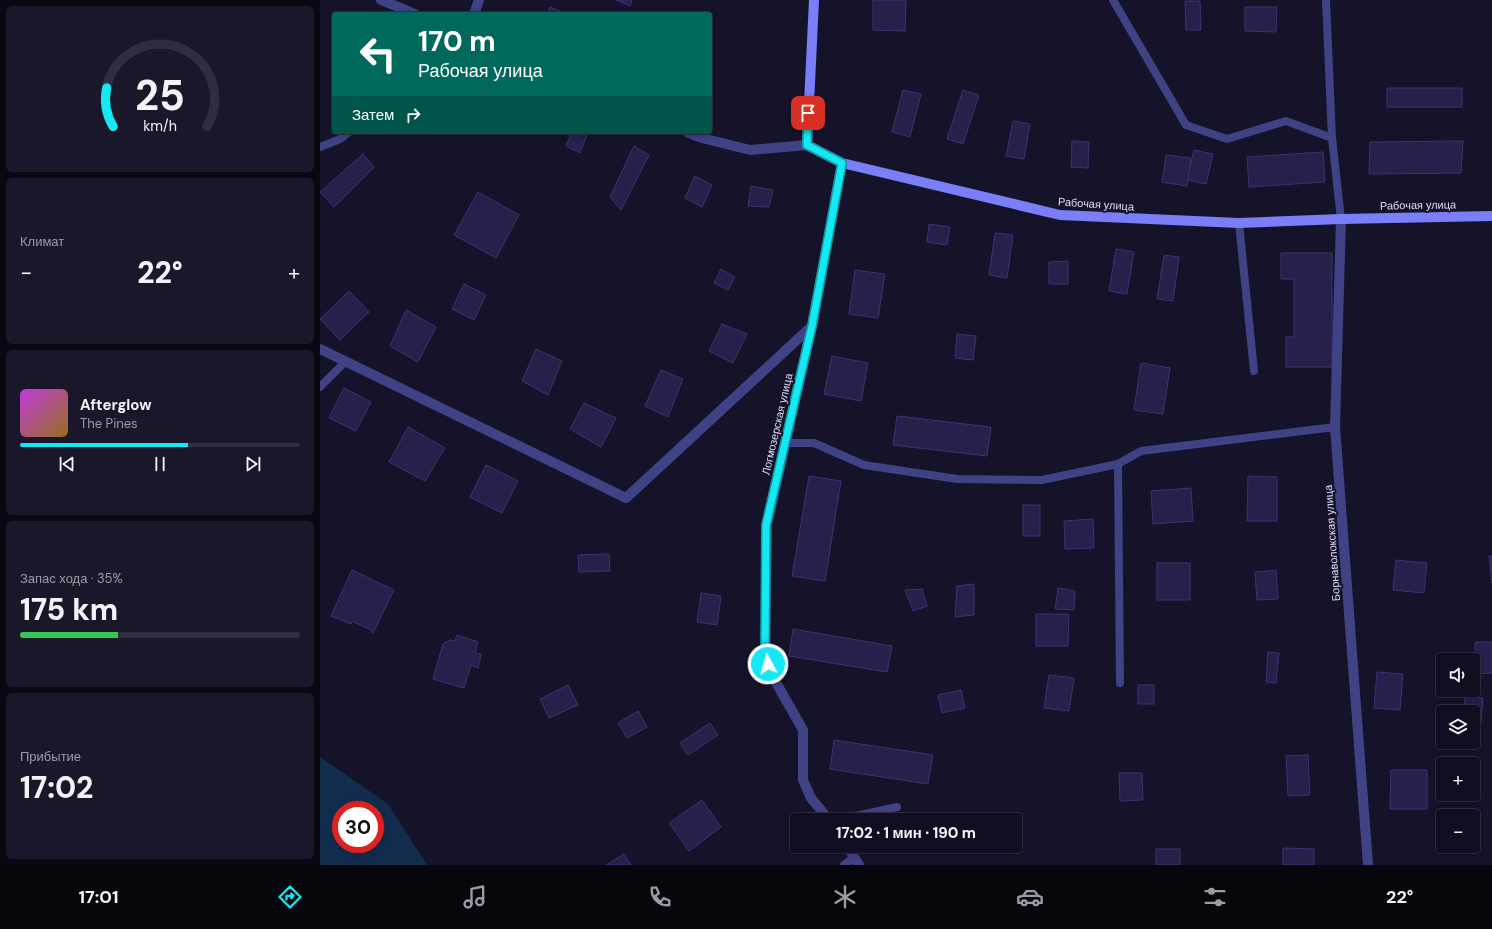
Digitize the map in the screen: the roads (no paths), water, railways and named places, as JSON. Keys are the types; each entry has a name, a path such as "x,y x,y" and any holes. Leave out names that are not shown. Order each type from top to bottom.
{"street":[{"path":"381,0 409,12"},
{"path":"475,12 479,0"},
{"path":"692,134 750,150 807,145 814,0"},
{"name":"Рабочая улица","path":"807,145 842,163 1060,215 1239,223 1492,216"},
{"name":"Логмозерская улица","path":"823,813 811,798 802,780 803,730 770,672 765,656 766,525 812,326 842,163"},
{"name":"Борнаволокская улица","path":"1341,219 1335,428 1368,865"},
{"path":"320,350 626,498 812,326"}],"lane":[{"path":"1113,0 1186,125 1227,139 1286,121 1332,138"},
{"path":"1326,0 1332,138 1341,219"},
{"path":"320,147 340,139 346,134"},
{"path":"1239,223 1254,371"},
{"path":"320,387 345,362"},
{"path":"786,443 814,443 864,465 957,479 1042,480 1118,464 1141,451 1335,428"},
{"path":"1118,464 1120,683"},
{"path":"869,813 897,807"},
{"path":"844,865 857,861"}],"water":[{"path":"320,757 384,801 332,801 332,853 384,853 384,801 388,804 427,865 320,865"}]}
